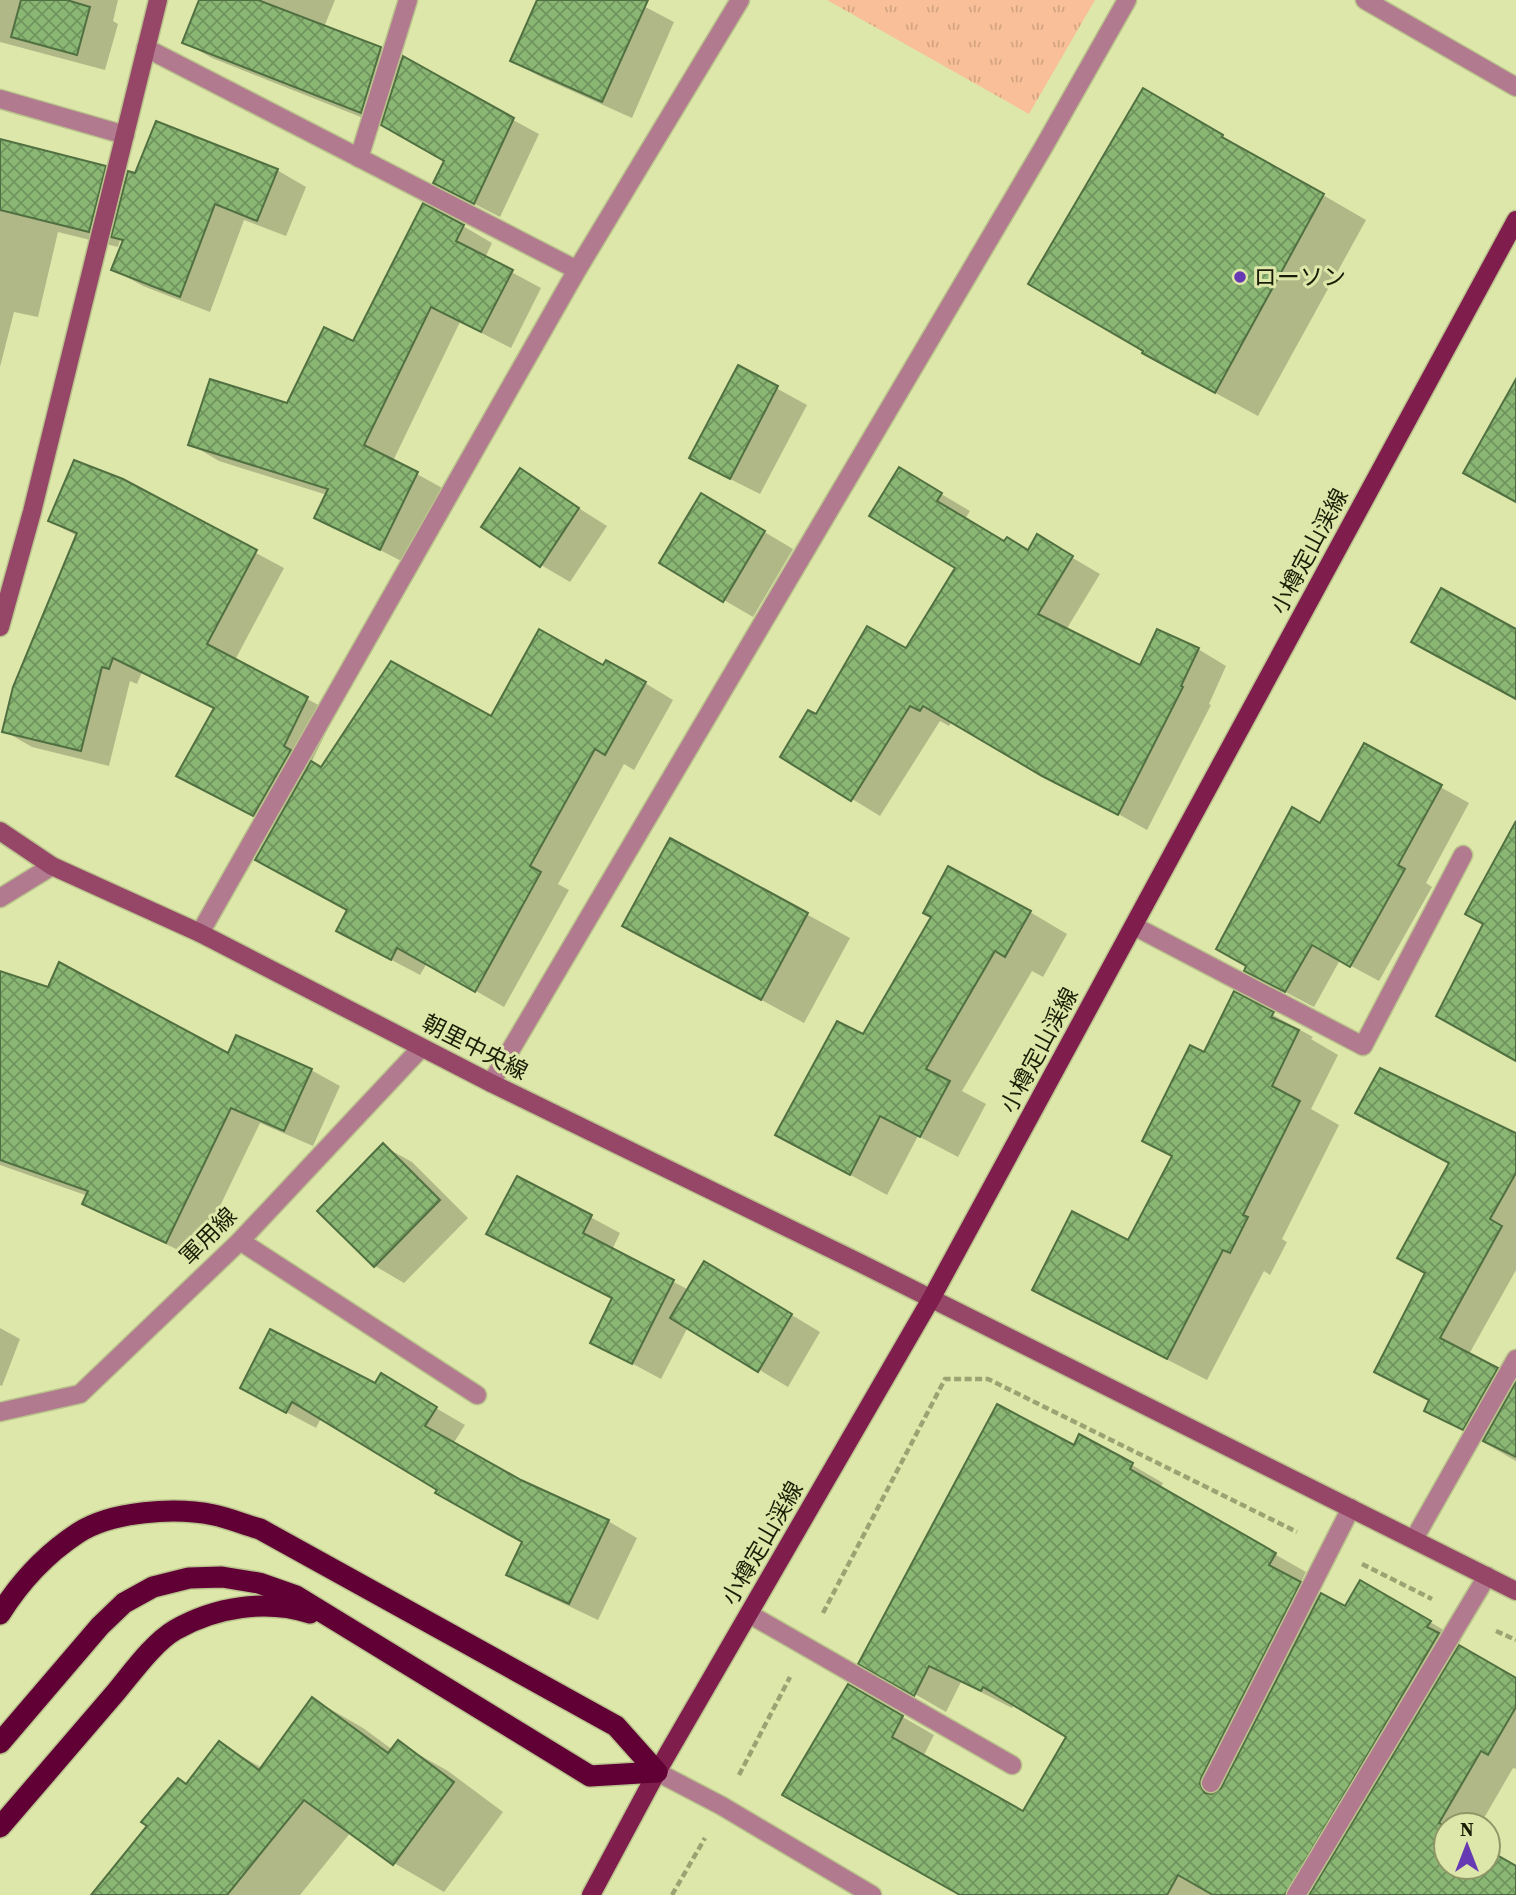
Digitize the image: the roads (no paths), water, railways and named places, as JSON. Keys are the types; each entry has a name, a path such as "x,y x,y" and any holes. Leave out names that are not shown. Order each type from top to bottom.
{"highway":[{"path":"0,1604 46,1558 79,1532 121,1516 165,1511 214,1515 260,1529 617,1726 657,1772"},
{"path":"0,1743 100,1626 124,1604 153,1587 189,1578 222,1577 259,1583 296,1597 590,1776 657,1772"},
{"path":"0,1614 16,1588"},
{"path":"0,1826 145,1658 173,1631 206,1615 247,1606 293,1608 345,1625"}],"main road":[{"name":"小樽定山渓線","path":"591,1895 657,1772 932,1298 1516,220"}],"street":[{"path":"0,627 32,512 158,0"},
{"path":"359,158 408,0"},
{"path":"200,933 577,270 740,0"},
{"path":"491,1083 1043,148 1127,0"},
{"path":"1365,0 1516,86"},
{"path":"146,48 577,270"},
{"path":"0,99 125,135"},
{"name":"朝里中央線","path":"0,831 52,866 200,933 421,1048 932,1298 1516,1591"},
{"path":"1134,926 1363,1046 1463,855"},
{"path":"0,898 52,866"},
{"name":"軍用線","path":"0,1412 79,1394 240,1241 421,1048"},
{"path":"240,1241 477,1395"},
{"path":"1413,1539 1516,1359"},
{"path":"1211,1783 1351,1508"},
{"path":"1296,1895 1487,1576"},
{"path":"749,1614 1012,1765"},
{"path":"657,1772 722,1806 872,1895"}],"place":[{"name":"ローソン","path":"1240,277"}]}
